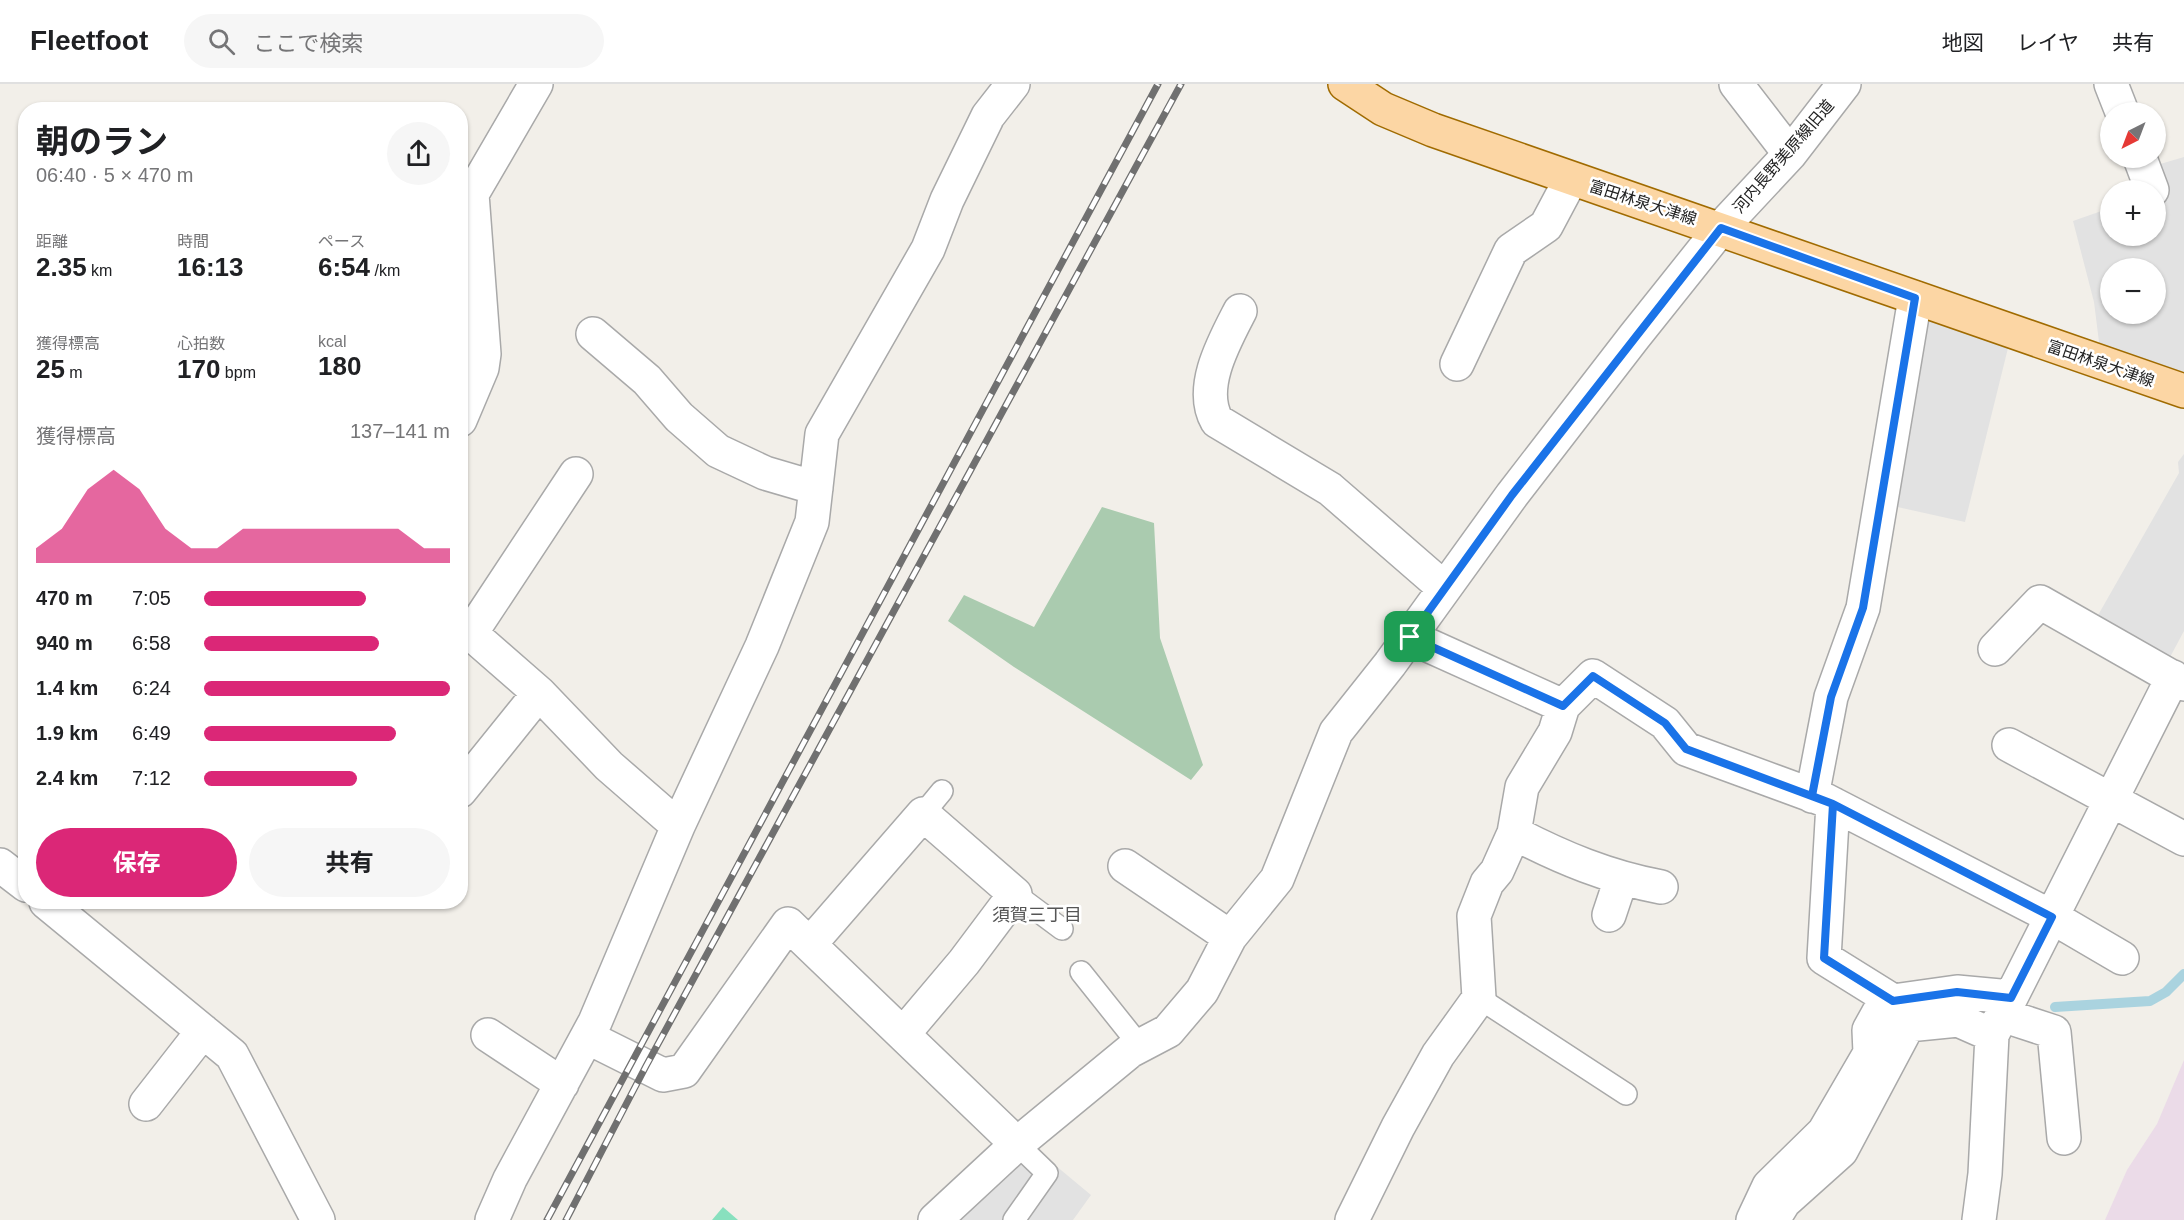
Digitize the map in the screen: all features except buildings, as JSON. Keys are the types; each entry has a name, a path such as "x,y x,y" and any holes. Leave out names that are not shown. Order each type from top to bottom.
{"main road":[{"name":"富田林泉大津線","path":"1345,84 1383,109 1571,179 1721,228 1915,298 1968,323 2184,391"}],"street":[{"path":"468,192 536,84"},
{"path":"492,1220 587,1037 678,826 762,646 812,522 822,434 928,249 947,200 988,116 1013,84"},
{"path":"1736,84 1790,154"},
{"name":"河内長野美原線旧道","path":"934,1220 1017,1144 1130,1051 1168,1031 1202,991 1230,937 1276,879 1336,732 1410,637 1526,476 1721,228 1790,154 1844,84"},
{"path":"2111,84 2118,102"},
{"path":"1457,364 1511,250 1545,226 1571,179"},
{"path":"468,213 484,354 482,368 468,401"},
{"path":"1893,1001 1824,958 1822,800 1831,697 1863,608 1915,298"},
{"path":"1240,311 1223,344 1210,390 1210,409 1216,421 1330,489 1444,588"},
{"path":"593,334 647,380 679,417 718,452 765,473 816,488"},
{"path":"468,625 576,474"},
{"path":"1979,1220 2002,1016 2111,800 2178,681 2040,602 1995,649"},
{"path":"468,630 539,693 609,766 678,826"},
{"path":"1410,637 1563,706"},
{"path":"1352,1220 1398,1126 1438,1056 1479,998 1474,916 1487,883 1497,871 1514,832 1522,787 1555,732 1563,706 1593,676 1665,723 1686,749 1822,800 2052,917 2122,958"},
{"path":"468,781 539,693"},
{"path":"2009,745 2184,839"},
{"path":"810,944 933,803 1015,894 904,1033"},
{"path":"1514,832 1565,859 1621,879 1661,887"},
{"path":"0,865 18,878"},
{"path":"1125,866 1230,937"},
{"path":"1609,915 1621,879"},
{"path":"57,909 232,1055 318,1220"},
{"path":"587,1037 663,1075 684,1071 788,924 1017,1144"},
{"path":"1753,1220 1769,1186 1824,1132 1870,1053 1869,1030 1879,1012 1893,1001 1957,992 2002,1016 2054,1032 2064,1138"},
{"path":"1773,1220 1784,1202 1841,1152 1908,1025 2002,1016"},
{"path":"146,1104 203,1031"},
{"path":"489,1035 562,1084"}],"lane":[{"path":"1015,894 1062,929"},
{"path":"1081,972 1140,1046"},
{"path":"1479,998 1626,1094"},
{"path":"1014,1220 1047,1173 1017,1144"}],"shaded area":[{"path":"2184,157 2184,382 2100,350 2094,302 2073,221 2100,212 2100,246 2166,246 2166,180 2153,180 2150,168 2166,168 2166,162"},
{"path":"1923,313 2009,344 1965,522 1893,506"},
{"path":"2184,454 2184,631 2169,659 2097,617 2179,473 2178,462"},
{"path":"2184,1060 2184,1220 2105,1220 2127,1170 2157,1124"},
{"path":"1026,1141 1091,1195 1073,1220 942,1220"}],"green space":[{"path":"1102,507 1154,523 1160,638 1203,765 1191,780 1014,667 948,621 964,595 1034,627"},
{"path":"723,1207 738,1220 712,1220"}],"waterway":[{"path":"2055,1007 2150,1001 2166,992 2184,974"}],"railway":[{"path":"547,1220 1158,84"},
{"path":"566,1220 646,1066 1181,84"}],"district":[{"name":"須賀三丁目","path":"1037,915"}],"route":[{"path":"1410,637 1512,495 1721,228 1915,298 1863,608 1831,697 1812,796 1833,804 1824,958 1893,1001 1957,992 2011,998 2052,917 1833,804 1825,800 1812,796 1727,766 1686,749 1665,723 1593,676 1563,706 1410,637"}]}
